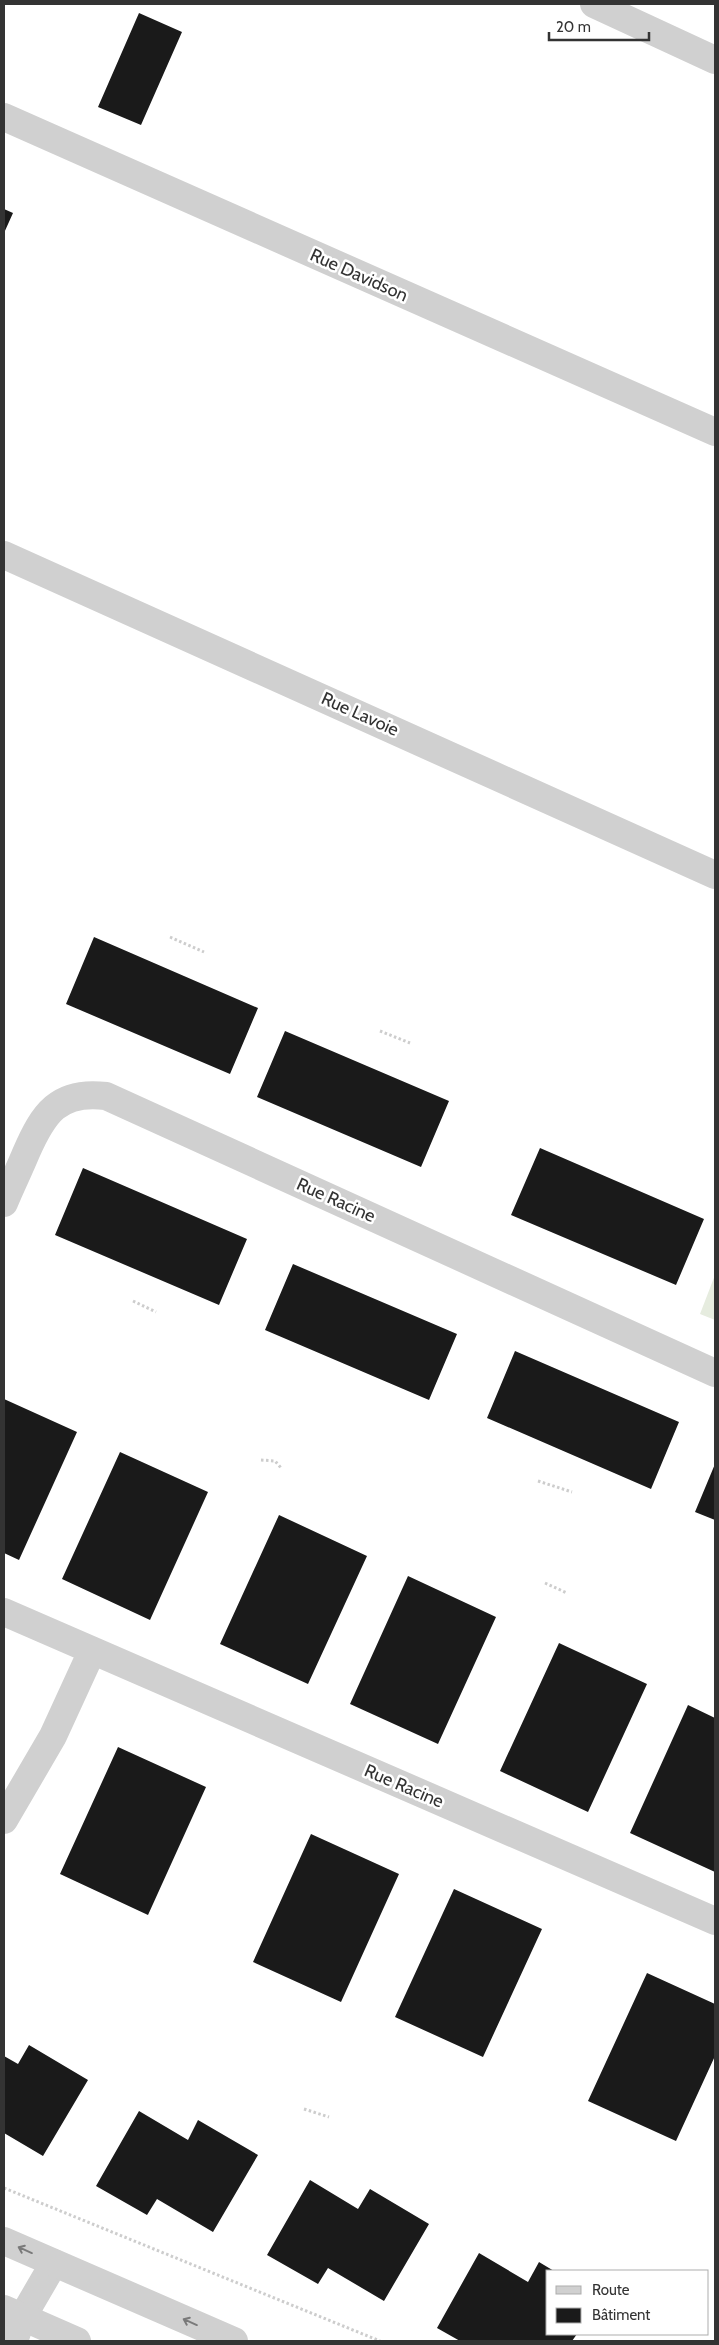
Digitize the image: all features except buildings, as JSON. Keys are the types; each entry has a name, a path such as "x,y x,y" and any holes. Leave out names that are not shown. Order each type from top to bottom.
{"street":[{"path":"594,4 715,60"},
{"name":"Rue Davidson","path":"4,117 715,432"},
{"name":"Rue Lavoie","path":"4,555 715,875"},
{"name":"Rue Racine","path":"4,1203 36,1130 48,1113 65,1100 75,1097 106,1096 715,1372"},
{"name":"Rue Racine","path":"4,1612 715,1921"},
{"path":"4,1820 57,1729 92,1651"},
{"path":"4,2241 234,2341"},
{"path":"54,2263 13,2323 77,2341"}],"path":[{"path":"170,937 204,952"},
{"path":"380,1031 410,1043"},
{"path":"133,1301 156,1312"},
{"path":"261,1460 275,1461 282,1469"},
{"path":"538,1481 572,1492"},
{"path":"545,1583 568,1593"},
{"path":"304,2108 329,2117"},
{"path":"4,2188 380,2341"}],"shaded area":[{"path":"715,1275 715,1320 700,1314"}]}
